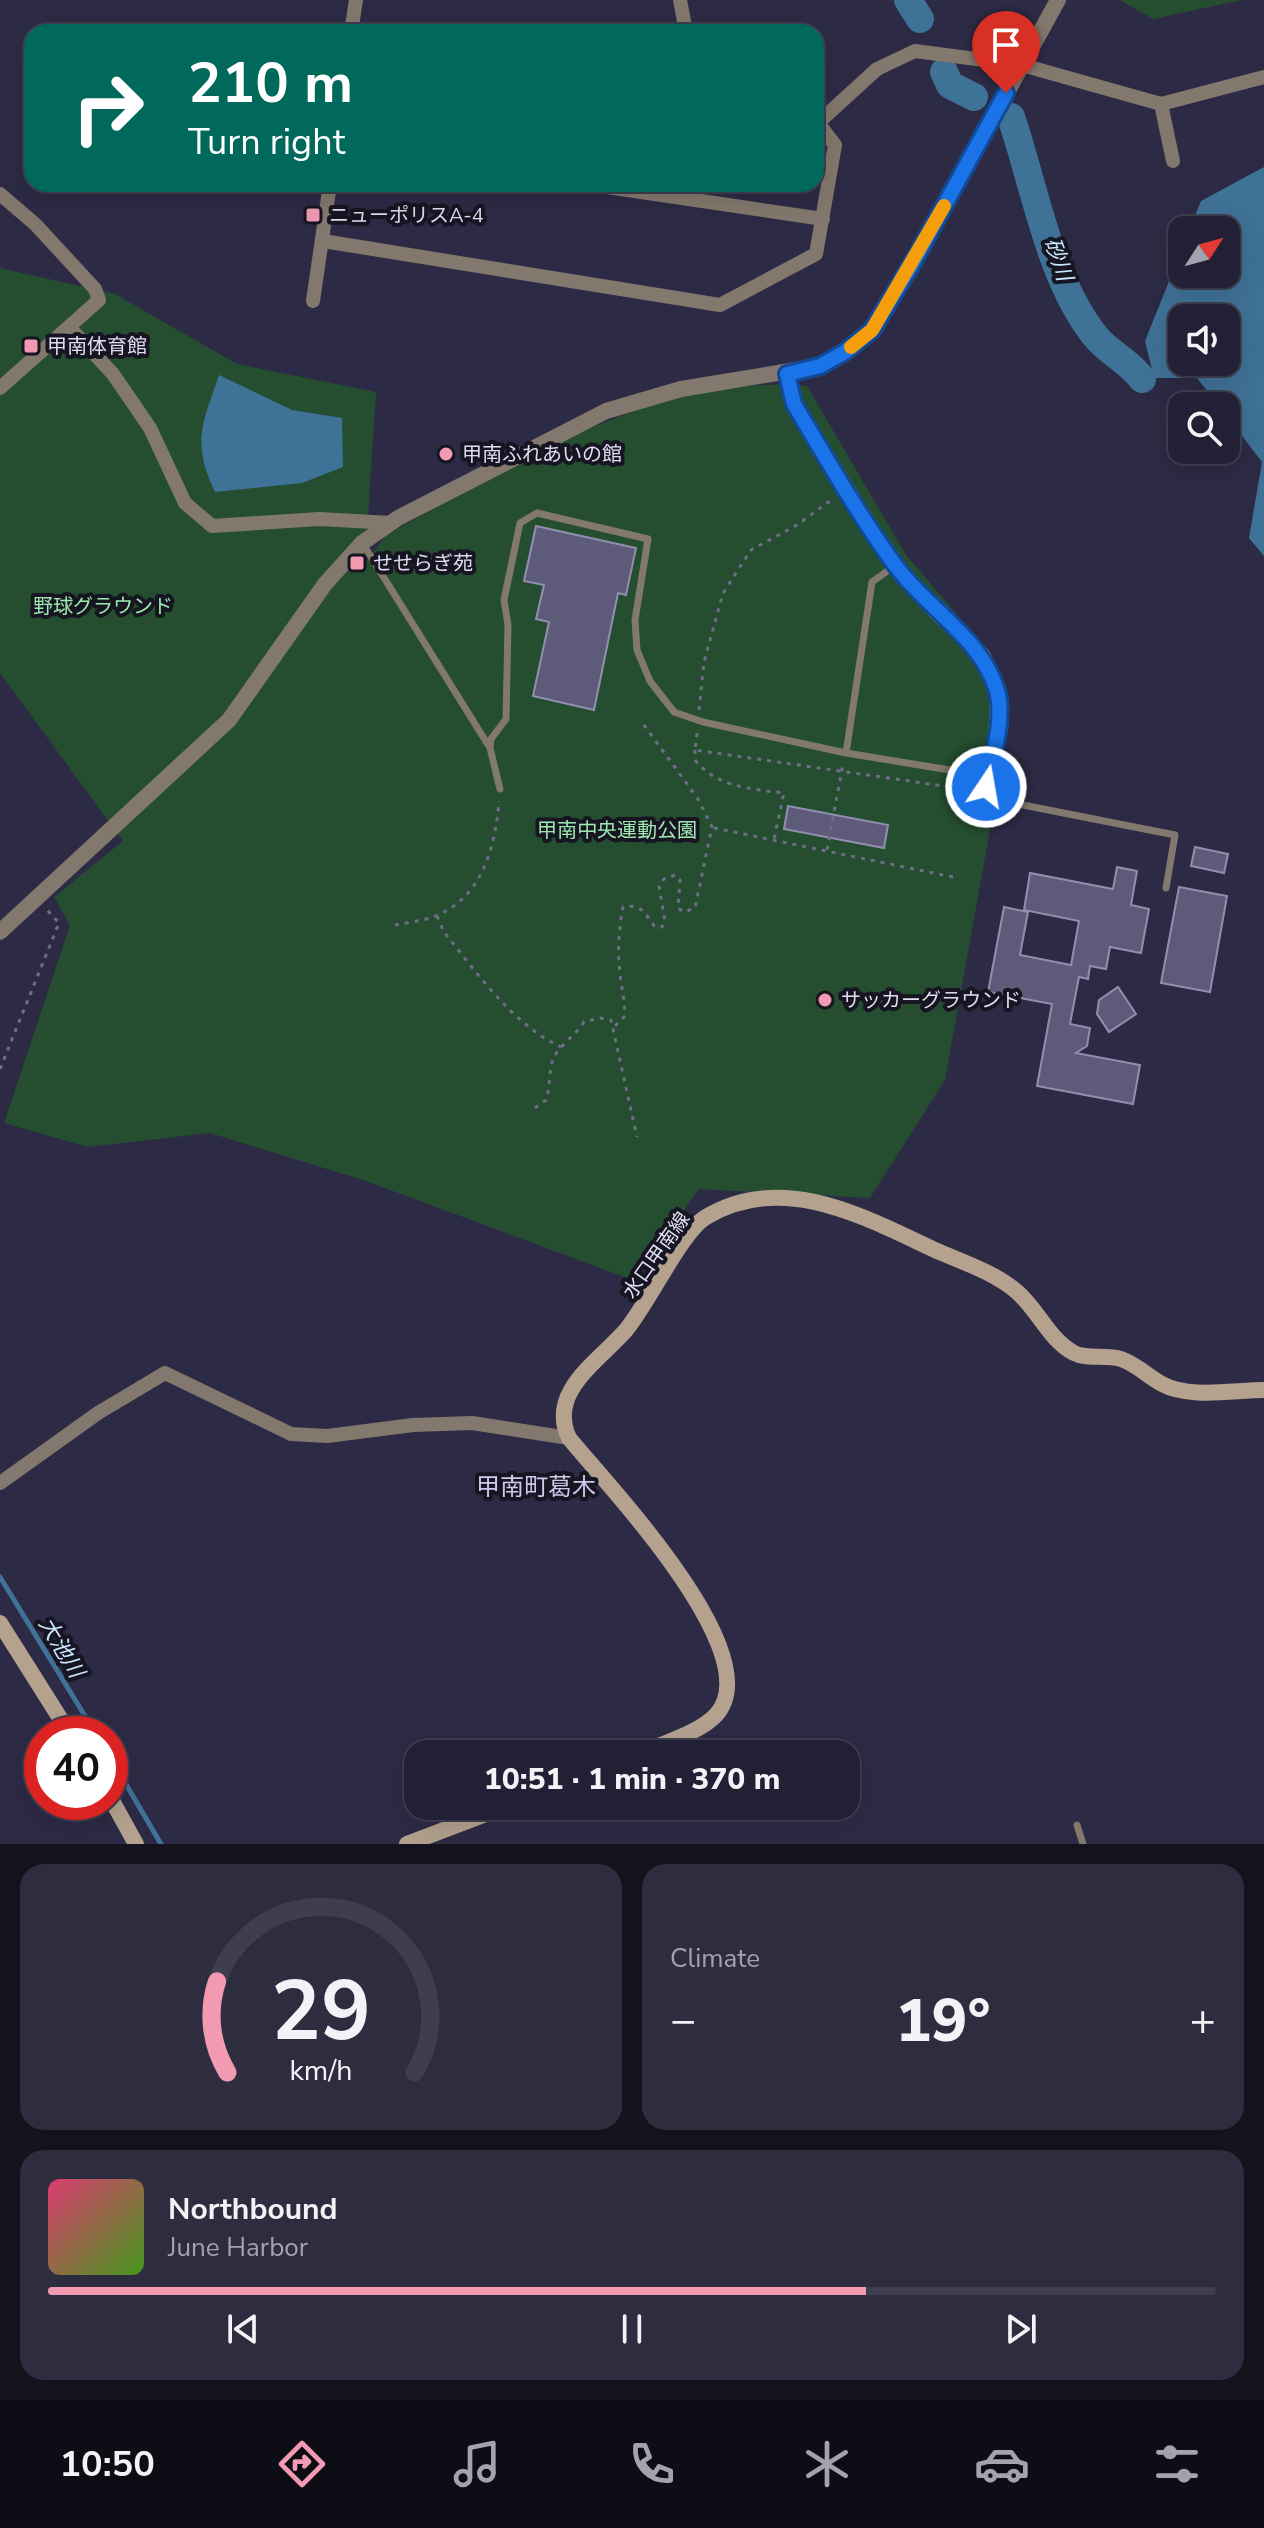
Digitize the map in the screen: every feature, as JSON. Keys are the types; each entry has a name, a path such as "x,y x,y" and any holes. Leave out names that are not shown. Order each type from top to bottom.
{"main road":[{"name":"水口甲南線","path":"569,1438 562,1424 569,1388 643,1311 703,1219 723,1209 777,1197 818,1200 860,1215 995,1277 1017,1291 1060,1344 1077,1355 1118,1358 1138,1366 1163,1385 1185,1391 1264,1390"},
{"path":"569,1438 695,1594 716,1633 727,1678 727,1691 716,1715 667,1740"},
{"path":"0,1623 59,1716"},
{"path":"123,1820 136,1844"},
{"path":"407,1844 470,1820"}],"street":[{"path":"352,24 356,0"},
{"path":"680,0 684,24"},
{"path":"0,932 229,720 325,584 362,543 391,523 606,411 681,389 787,374 820,366 845,352 872,330 915,259 1058,0"},
{"path":"824,116 877,69 915,51 1022,65 1161,104 1264,77"},
{"path":"1161,104 1173,161"},
{"path":"323,241 720,305 816,254 835,145 824,129"},
{"path":"313,301 329,192"},
{"path":"641,192 823,219"},
{"path":"0,194 35,224 95,289 99,300 0,388"},
{"path":"69,327 113,374 150,428 185,503 212,526 319,519 391,523"},
{"path":"787,374 794,404 895,566 935,611 983,656 998,693 996,742 982,789"},
{"path":"0,1483 98,1413 165,1373 291,1434 327,1436 413,1425 472,1423 569,1438"}],"lane":[{"path":"490,748 491,739 506,719 508,625 504,600 509,570 520,523 537,513 648,539 635,620 637,650 650,681 674,712 703,722 846,753 956,771"},
{"path":"362,543 490,748 500,789"},
{"path":"846,753 872,582 895,566"},
{"path":"982,789 998,800 1175,835 1166,888"},
{"path":"1077,1825 1083,1844"}],"path":[{"path":"774,839 784,793 720,780 705,772 695,760 704,662 723,593 751,550 797,525 835,497 830,489"},
{"path":"615,1026 624,1017 626,999 618,935 623,907 633,905 643,910 655,927 662,927 665,921 659,886 664,879 675,875 680,880 678,908 684,912 695,908 712,827 698,799 641,721"},
{"path":"695,750 842,773 982,789"},
{"path":"827,850 846,753"},
{"path":"395,925 437,916 470,895 496,835 500,789"},
{"path":"712,827 953,877"},
{"path":"0,1069 59,923 35,899"},
{"path":"437,916 444,932 515,1013 537,1036 562,1048"},
{"path":"535,1108 546,1100 552,1062 584,1022 600,1018 611,1020 615,1026 637,1137"}],"green space":[{"path":"1120,0 1242,0 1153,19"},
{"name":"甲南中央運動公園","path":"0,268 115,294 237,364 376,392 365,564 386,535 485,480 588,429 641,409 695,394 750,386 807,386 906,555 979,640 1003,689 991,824 945,1080 870,1198 699,1189 632,1280 366,1181 210,1133 88,1147 4,1123 70,925 54,897 123,841 0,673"}],"water":[{"path":"1264,167 1264,556 1249,538 1262,462 1240,433 1240,392 1208,392 1197,378 1154,378 1145,341 1168,284 1168,288 1240,288 1240,216 1195,216 1201,201"},
{"path":"219,375 292,410 342,418 343,467 302,483 215,492 203,459 202,433"}],"building":[{"path":"536,526 636,548 626,595 618,593 594,710 533,696 549,622 536,619 544,585 524,581"},
{"path":"788,806 888,825 884,848 784,829"},
{"path":"1195,847 1228,854 1224,873 1191,866"},
{"path":"1117,867 1137,871 1131,905 1149,909 1141,953 1110,947 1106,969 1090,966 1088,979 1079,977 1070,1024 1090,1028 1087,1046 1076,1053 1140,1065 1133,1104 1037,1086 1052,1004 988,992 1004,907 1028,912 1020,955 1071,965 1079,921 1024,910 1030,873 1113,889"},
{"path":"1179,887 1227,896 1210,992 1161,983"},
{"path":"1118,987 1136,1014 1109,1032 1097,1014 1099,1000"}],"waterway":[{"name":"砂川","path":"908,0 920,19"},
{"name":"砂川","path":"944,72 950,85 974,97"},
{"name":"砂川","path":"1011,117 1045,232 1066,288 1096,337 1142,379"},
{"name":"大池川","path":"0,1577 85,1716"},
{"name":"大池川","path":"128,1788 161,1844"}],"slow traffic":[{"path":"851,347 872,330 944,206"}],"place":[{"name":"ニューポリスA-4","path":"313,215"},
{"name":"甲南体育館","path":"31,346"},
{"name":"甲南ふれあいの館","path":"446,454"},
{"name":"せせらぎ苑","path":"357,563"},
{"name":"サッカーグラウンド","path":"825,1000"}],"district":[{"name":"甲南町葛木","path":"536,1487"}],"route":[{"path":"986,787 996,742 998,693 983,656 935,611 895,566 794,404 787,374 820,366 845,352 872,330 915,259 1006,93"}],"park label":[{"name":"野球グラウンド","path":"103,606"}]}
